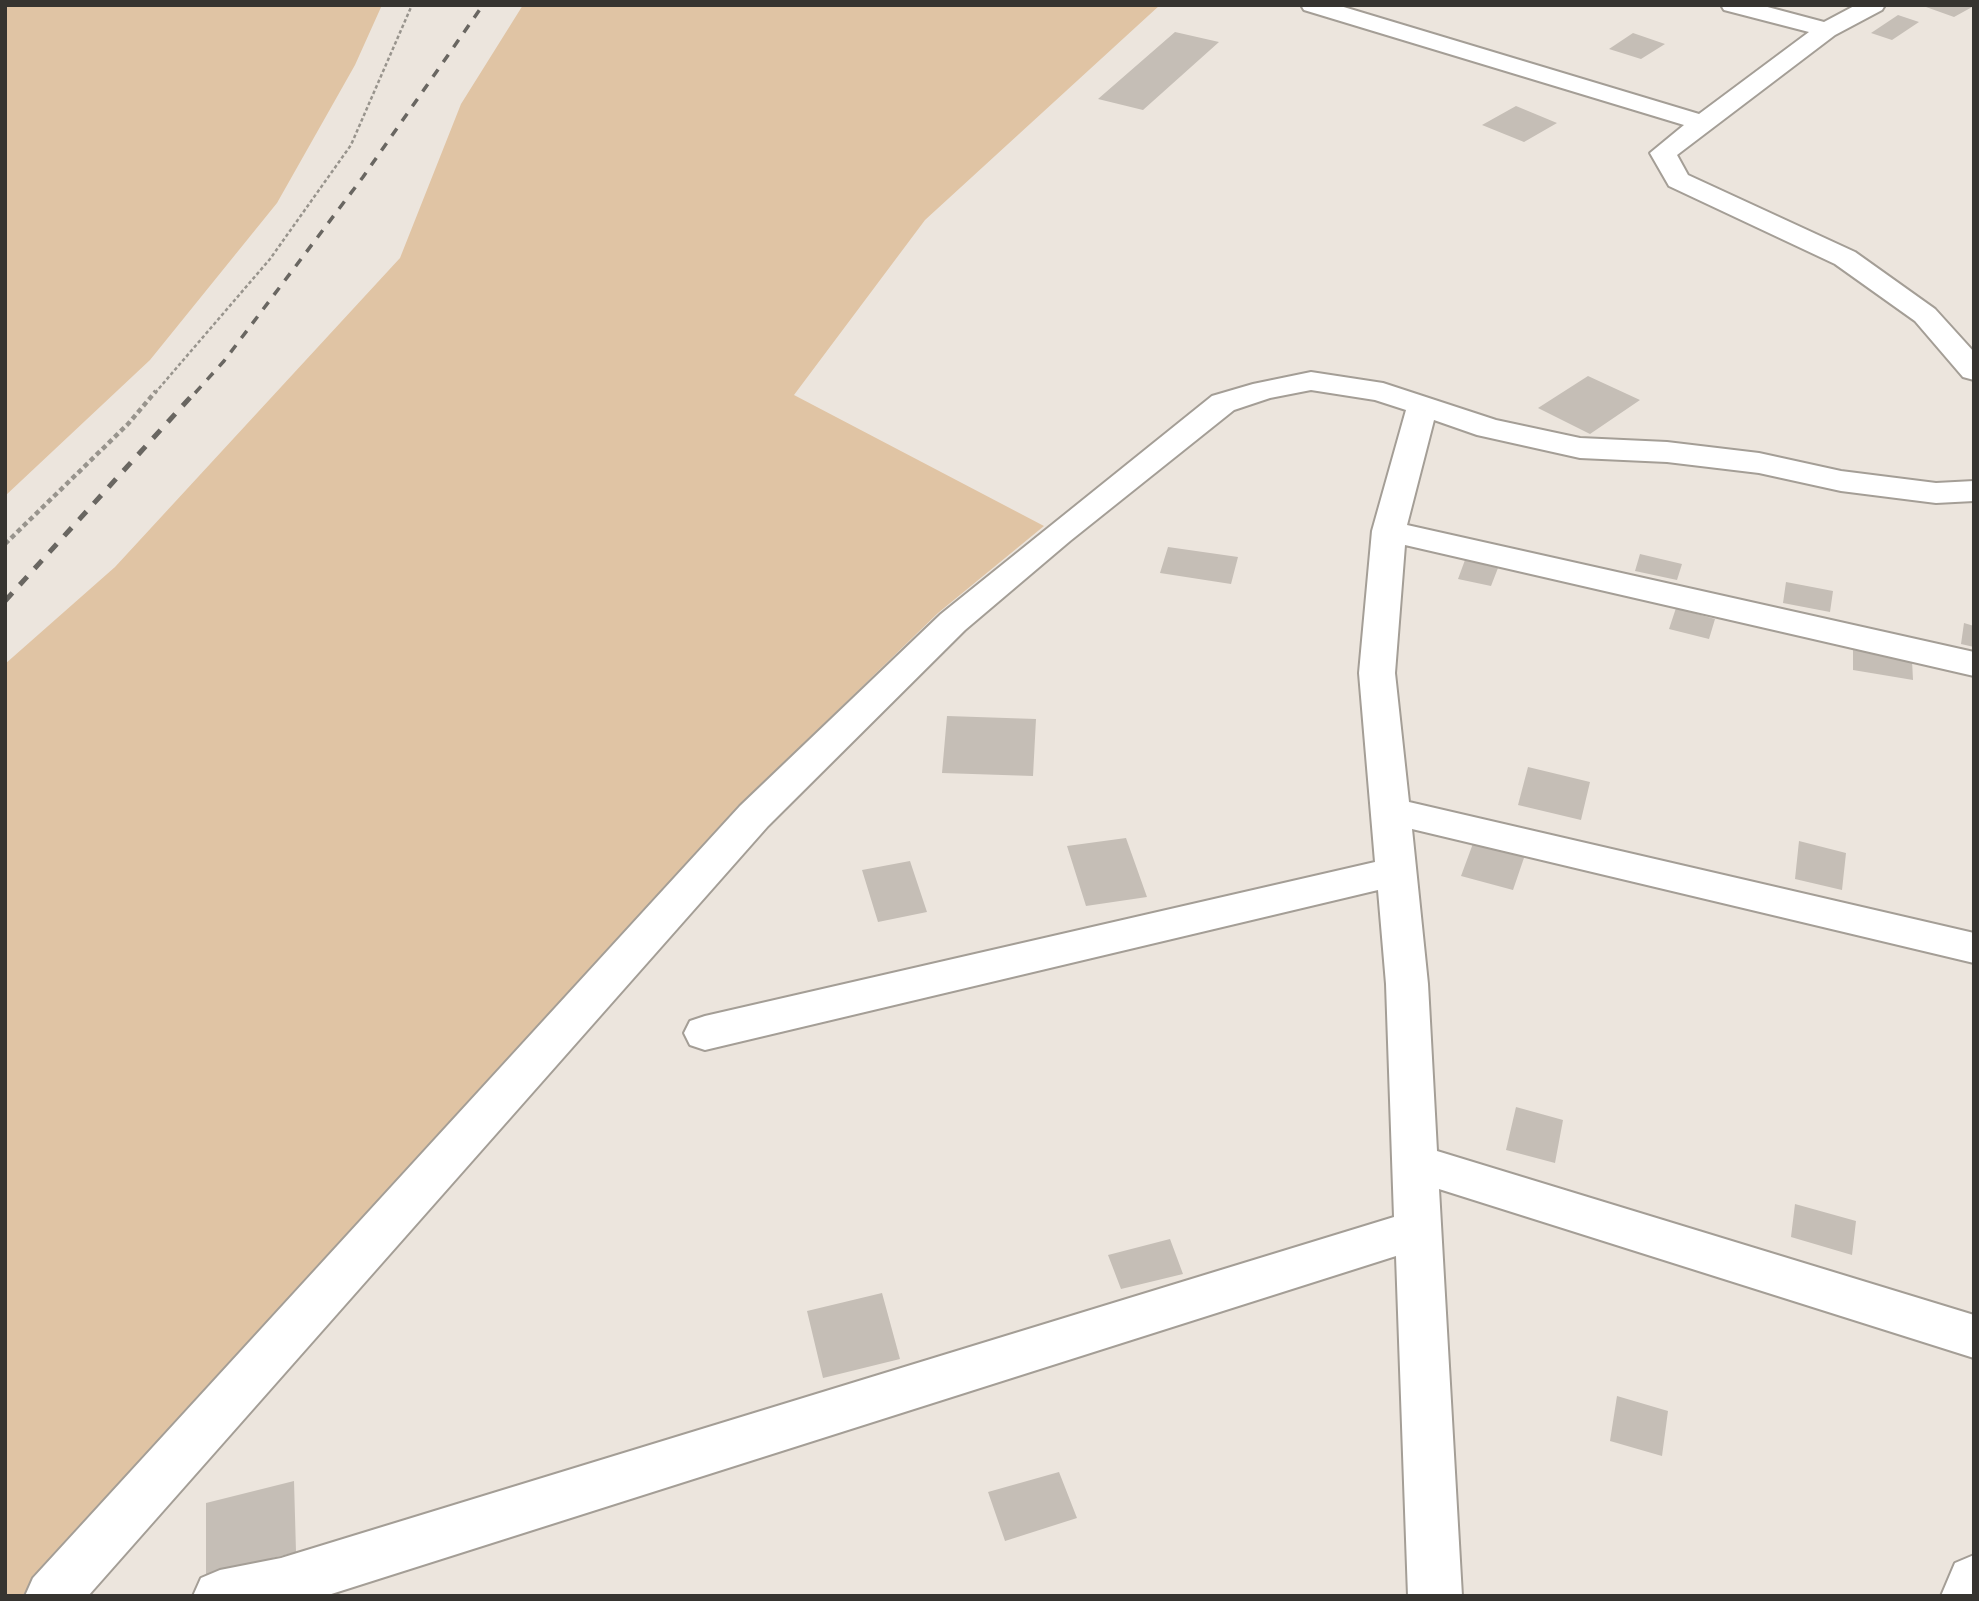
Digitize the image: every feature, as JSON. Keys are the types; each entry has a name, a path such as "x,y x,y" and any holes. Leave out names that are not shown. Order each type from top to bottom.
{"street":[{"path":"1312,5 1703,123"},
{"path":"1732,5 1827,30"},
{"path":"1874,5 1827,30 1663,153 1678,180 1845,258 1924,315 1974,372"},
{"path":"52,1596 754,816 953,622 1058,534 1223,403 1264,390 1311,381 1383,393 1488,428 1580,448 1667,452 1759,463 1841,481 1936,493 1974,491"},
{"path":"1422,408 1389,531 1377,673 1407,984 1435,1596"},
{"path":"1389,531 1974,664"},
{"path":"1391,811 1974,948"},
{"path":"705,1033 1397,871"},
{"path":"1415,1163 1974,1337"},
{"path":"220,1596 281,1584 1418,1229"},
{"path":"1968,1596 1974,1581"}],"path":[{"path":"5,544 128,424 270,259 351,145 412,5"}],"shaded area":[{"path":"5,5 382,5 355,65 277,203 150,360 5,496"},
{"path":"523,5 1160,5 925,220 794,395 1044,526 938,613 737,808 22,1596 5,1596 5,664 115,567 400,258 461,104"}],"building":[{"path":"1974,6 1954,17 1926,7"},
{"path":"1898,15 1919,22 1892,40 1871,33"},
{"path":"1175,32 1219,42 1143,110 1098,99"},
{"path":"1633,33 1665,44 1641,59 1609,49"},
{"path":"1516,106 1557,123 1524,142 1482,125"},
{"path":"1588,376 1640,400 1590,434 1538,408"},
{"path":"1168,547 1238,557 1231,584 1160,573"},
{"path":"1640,554 1682,564 1677,580 1635,571"},
{"path":"1465,560 1498,568 1491,586 1458,579"},
{"path":"1786,582 1833,591 1830,612 1783,603"},
{"path":"1676,608 1715,619 1709,639 1669,629"},
{"path":"1964,623 1974,626 1974,647 1961,644"},
{"path":"1853,650 1912,660 1913,680 1853,670"},
{"path":"947,716 1036,719 1033,776 942,773"},
{"path":"1528,767 1590,782 1581,820 1518,805"},
{"path":"1126,838 1147,897 1086,906 1067,846"},
{"path":"1475,838 1526,852 1513,890 1461,876"},
{"path":"1799,841 1846,853 1842,890 1795,879"},
{"path":"910,861 927,912 878,922 862,870"},
{"path":"1516,1107 1563,1120 1555,1163 1506,1150"},
{"path":"1795,1204 1856,1221 1852,1255 1791,1237"},
{"path":"1170,1239 1183,1274 1121,1289 1108,1255"},
{"path":"882,1293 900,1359 823,1378 807,1311"},
{"path":"1617,1396 1668,1411 1662,1456 1610,1441"},
{"path":"1059,1472 1077,1518 1005,1541 988,1492"},
{"path":"294,1481 296,1552 206,1575 206,1503"}],"railway":[{"path":"195,393 224,361 363,177 483,5"},
{"path":"5,601 196,391"}]}
